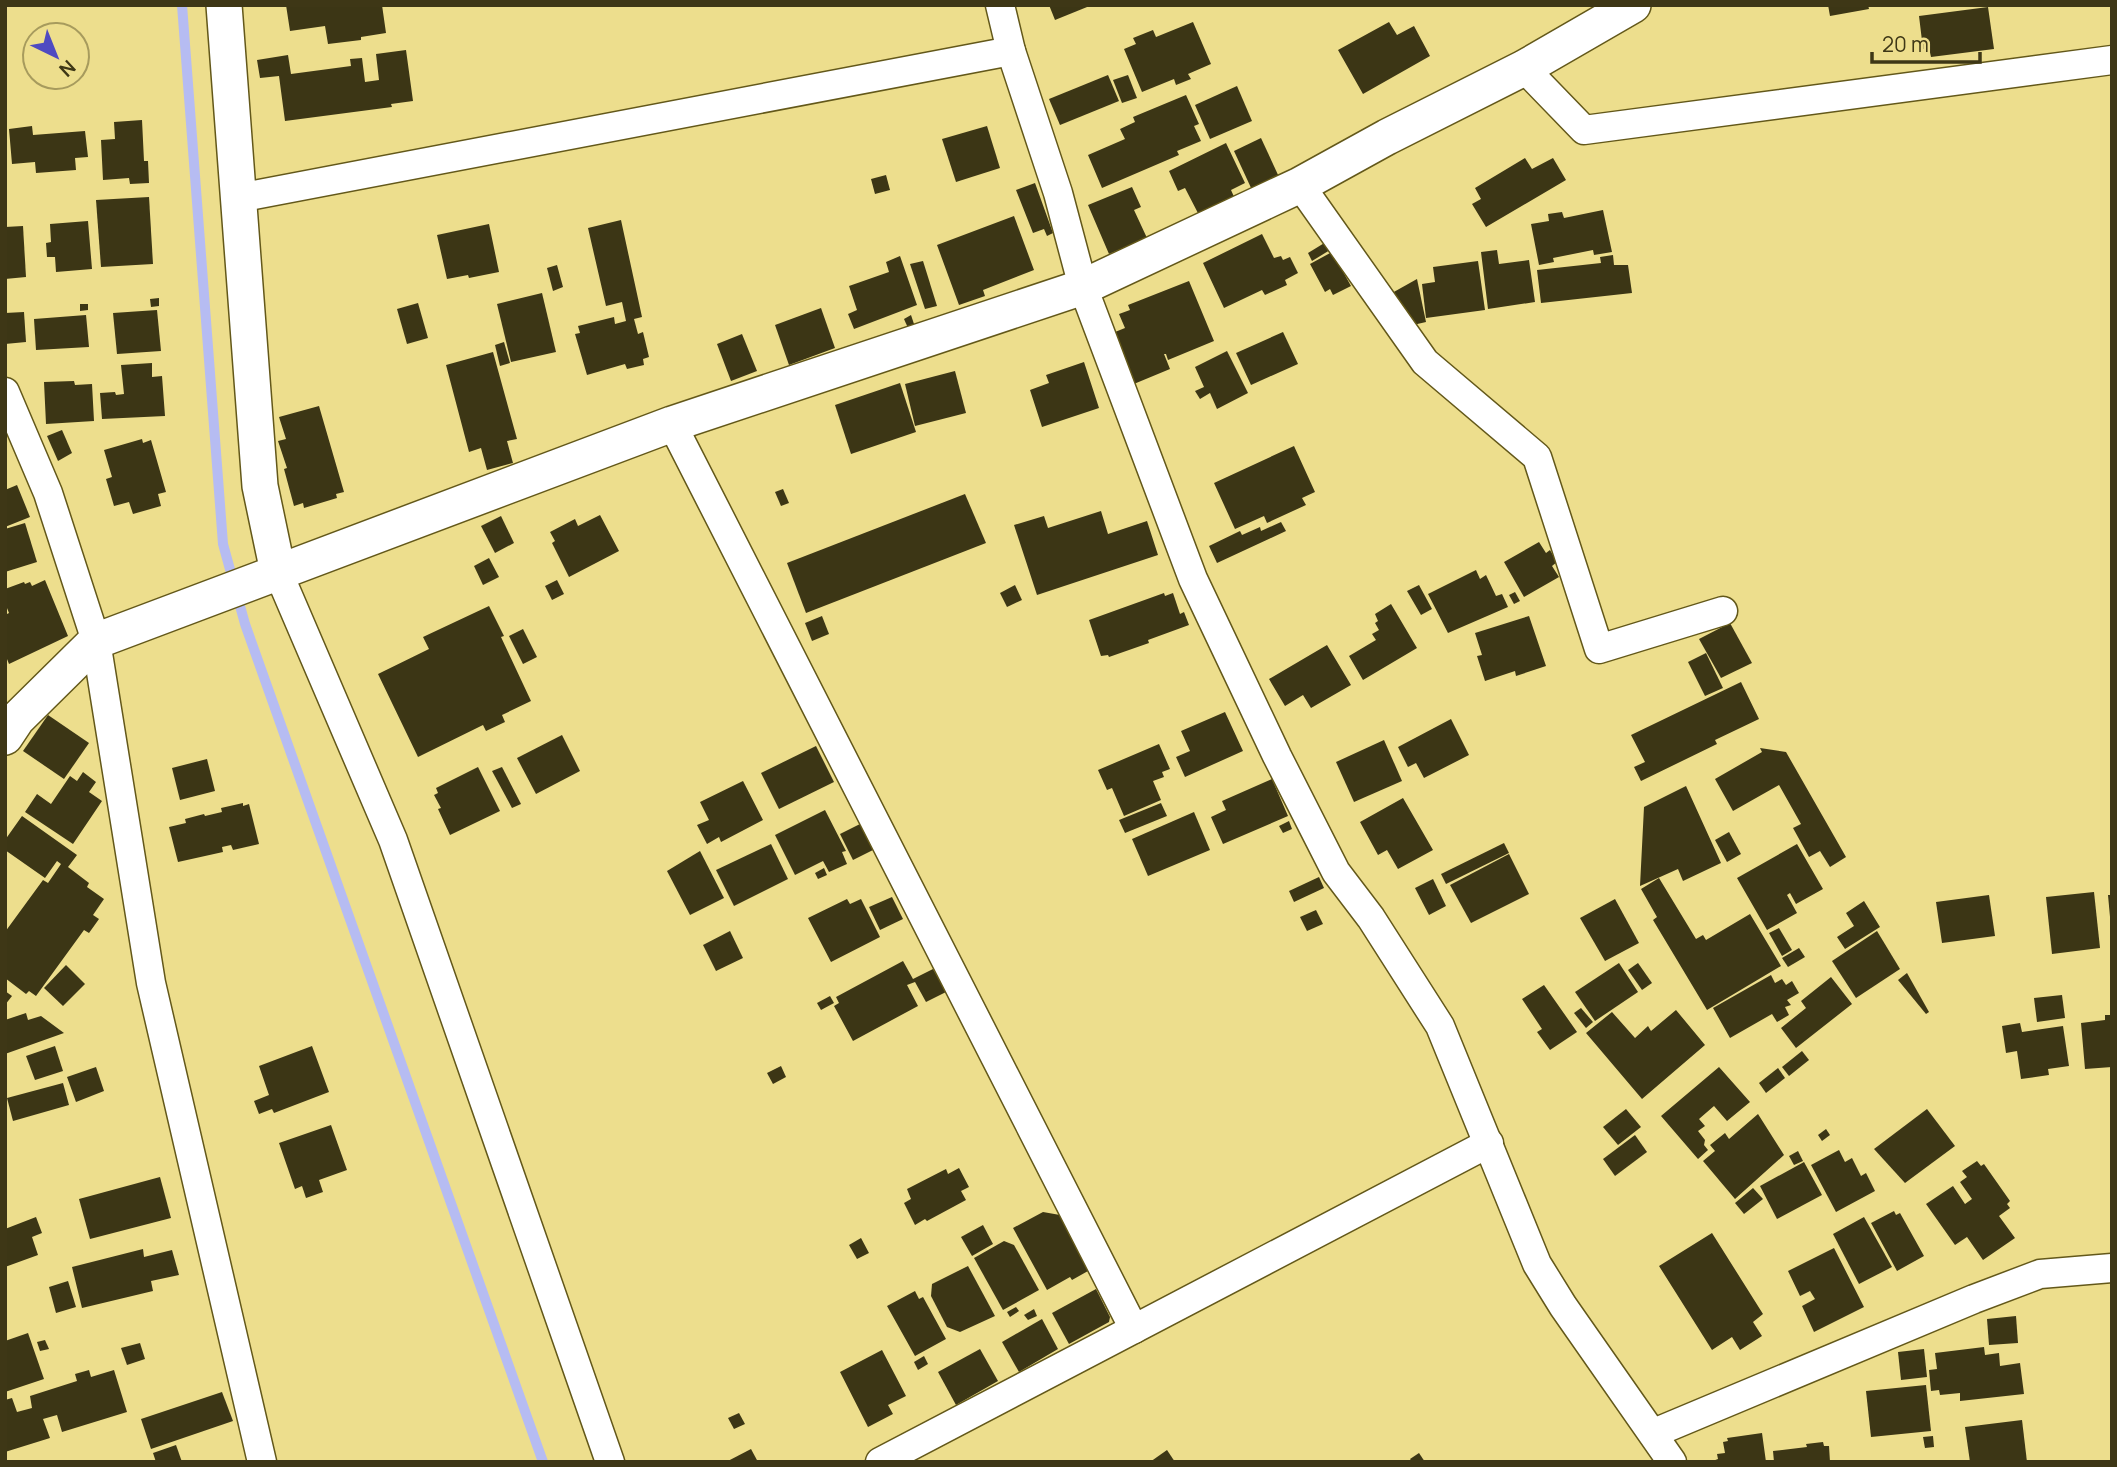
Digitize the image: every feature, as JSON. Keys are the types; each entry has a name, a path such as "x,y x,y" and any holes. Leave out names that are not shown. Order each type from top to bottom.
{"street":[{"path":"224,5 267,576 393,840 610,1462"},
{"path":"1000,5 1011,51 1058,193 1083,287 1199,591 1277,756 1336,872 1371,918 1440,1027 1537,1264 1563,1306 1672,1462"},
{"path":"5,737 17,719 96,641 672,424 1083,287 1300,186 1387,137 1524,68 1633,5"},
{"path":"237,198 1011,51"},
{"path":"1524,68 1584,130 2112,60"},
{"path":"1300,186 1425,362 1537,457 1599,649 1723,611"},
{"path":"5,392 48,493 96,641 151,983 262,1462"},
{"path":"672,424 1135,1329"},
{"path":"880,1462 1489,1143"},
{"path":"1654,1433 2040,1274 2112,1268"}],"building":[{"path":"286,5 382,5 386,33 361,37 361,40 328,44 325,26 290,31"},
{"path":"1049,5 1092,5 1055,20"},
{"path":"1828,5 1868,5 1869,9 1830,16"},
{"path":"1988,7 1994,49 1931,57 1929,48 1923,49 1919,16"},
{"path":"1193,22 1211,64 1188,74 1191,79 1176,85 1174,79 1142,92 1124,49 1136,44 1133,38 1153,30 1156,37"},
{"path":"1389,22 1397,35 1414,26 1430,56 1363,94 1338,50"},
{"path":"406,50 413,101 391,104 392,107 285,121 279,76 260,78 257,60 288,55 291,74 351,66 350,59 362,58 365,82 379,80 376,54"},
{"path":"1108,75 1119,101 1060,125 1049,99"},
{"path":"1128,75 1137,98 1122,103 1113,80"},
{"path":"1237,86 1252,121 1210,139 1195,105"},
{"path":"1186,95 1199,124 1194,126 1201,141 1177,151 1179,155 1102,188 1088,155 1125,139 1120,129 1135,122 1133,117"},
{"path":"142,120 144,161 148,161 149,183 130,184 129,178 103,180 101,140 115,139 114,122"},
{"path":"32,126 33,135 85,131 88,157 75,158 76,170 36,173 35,162 12,164 9,129"},
{"path":"987,126 1000,168 956,182 942,139"},
{"path":"1261,138 1279,177 1252,190 1234,151"},
{"path":"1226,143 1245,183 1231,190 1235,199 1200,217 1185,188 1178,191 1169,171"},
{"path":"1525,158 1532,169 1553,158 1566,180 1486,227 1472,204 1481,199 1475,188"},
{"path":"886,175 890,190 875,194 871,179"},
{"path":"1035,183 1053,233 1047,236 1044,229 1033,233 1016,190"},
{"path":"1132,187 1141,207 1134,210 1147,238 1109,254 1088,205"},
{"path":"149,197 153,264 101,267 96,200"},
{"path":"1603,210 1612,252 1594,255 1593,250 1553,258 1554,262 1539,265 1531,224 1549,221 1548,214 1562,212 1564,218"},
{"path":"1014,216 1034,270 983,290 985,296 959,305 937,245"},
{"path":"621,220 642,317 634,319 638,334 643,332 649,357 643,359 644,365 627,369 625,364 587,375 575,334 580,333 578,326 614,317 615,324 626,321 622,302 606,306 588,228"},
{"path":"88,221 92,269 56,272 55,257 47,257 46,243 51,242 50,224"},
{"path":"489,224 499,272 447,279 437,235"},
{"path":"23,226 26,277 5,279 5,227"},
{"path":"1262,234 1274,258 1281,256 1283,260 1290,257 1298,273 1285,280 1287,285 1265,295 1262,290 1224,308 1203,263"},
{"path":"1326,242 1330,250 1312,261 1308,253"},
{"path":"1497,250 1499,264 1529,260 1535,302 1488,309 1481,252"},
{"path":"1332,252 1351,286 1333,295 1330,289 1325,292 1310,264"},
{"path":"1613,255 1614,265 1628,265 1632,293 1541,303 1537,270 1601,263 1600,257"},
{"path":"900,256 917,305 854,329 848,314 857,310 849,286 889,272 886,262"},
{"path":"923,261 937,306 925,309 910,264"},
{"path":"1478,261 1485,310 1426,318 1422,284 1435,282 1433,267"},
{"path":"557,265 563,287 553,291 547,268"},
{"path":"1417,279 1426,322 1413,325 1392,293"},
{"path":"1189,281 1214,341 1168,360 1164,354 1170,369 1129,386 1116,352 1122,350 1115,332 1125,328 1119,314 1130,310 1128,305"},
{"path":"542,293 556,352 511,362 497,304"},
{"path":"159,298 159,306 151,307 150,299"},
{"path":"418,303 428,338 407,344 397,309"},
{"path":"80,304 88,304 88,310 80,311"},
{"path":"821,308 835,348 789,365 775,325"},
{"path":"157,310 161,351 117,354 113,313"},
{"path":"24,312 26,342 5,344 5,313"},
{"path":"86,315 89,347 36,350 34,319"},
{"path":"911,315 914,324 908,328 904,319"},
{"path":"1283,332 1298,364 1251,385 1236,353"},
{"path":"742,334 757,371 731,381 717,344"},
{"path":"504,342 510,363 500,366 495,345"},
{"path":"1227,351 1248,393 1217,409 1210,393 1200,399 1195,391 1204,387 1195,367"},
{"path":"493,352 517,439 507,441 513,463 487,470 481,448 469,452 446,365"},
{"path":"1084,362 1099,408 1042,427 1030,390 1049,383 1046,375"},
{"path":"152,363 152,377 162,376 165,416 102,419 100,393 124,394 121,365"},
{"path":"955,371 966,413 915,426 905,384"},
{"path":"74,381 75,385 92,384 94,421 46,424 44,382"},
{"path":"900,383 916,432 851,454 835,405"},
{"path":"319,406 344,492 336,494 337,498 304,508 303,503 294,506 284,469 287,468 278,441 286,439 279,417"},
{"path":"62,430 72,453 58,461 47,436"},
{"path":"142,439 143,443 151,440 166,492 158,494 161,506 133,514 129,502 114,506 106,479 112,477 104,450"},
{"path":"1294,446 1315,492 1302,498 1306,505 1267,523 1264,516 1235,529 1214,483"},
{"path":"17,485 30,517 5,527 5,490"},
{"path":"783,489 789,503 781,506 775,492"},
{"path":"965,494 986,543 806,613 787,563"},
{"path":"1101,511 1108,534 1147,521 1158,555 1037,595 1014,525 1044,516 1048,528"},
{"path":"600,515 619,551 569,577 552,543 555,541 550,532 575,519 578,526"},
{"path":"501,516 514,543 495,553 481,526"},
{"path":"1281,522 1286,531 1217,563 1209,546 1240,531 1242,535 1260,527 1261,531"},
{"path":"25,523 37,562 5,572 5,529"},
{"path":"1539,542 1546,553 1550,550 1557,562 1552,566 1559,577 1524,597 1504,562"},
{"path":"489,558 499,577 483,585 474,566"},
{"path":"1476,570 1480,579 1486,575 1496,596 1502,594 1508,607 1448,633 1428,594"},
{"path":"45,580 68,636 9,664 5,654 5,615 9,613 5,603 5,589 24,582 30,582 32,586"},
{"path":"557,580 564,594 552,600 545,586"},
{"path":"1015,585 1022,600 1007,607 1000,593"},
{"path":"1419,585 1432,609 1421,615 1407,591"},
{"path":"1515,592 1520,601 1514,604 1509,595"},
{"path":"1164,593 1165,596 1173,593 1180,614 1184,612 1189,625 1148,640 1149,643 1109,657 1101,656 1089,620"},
{"path":"1391,604 1417,648 1363,680 1349,656 1376,640 1372,634 1379,630 1375,623 1378,621 1375,614"},
{"path":"489,606 531,701 502,715 505,722 486,731 483,725 418,757 378,674 429,649 423,637"},
{"path":"822,616 829,634 812,641 805,623"},
{"path":"1529,616 1546,666 1516,676 1515,671 1485,681 1477,656 1482,655 1475,633"},
{"path":"1730,623 1752,663 1721,678 1699,639"},
{"path":"523,629 537,657 523,664 509,636"},
{"path":"1327,645 1351,685 1311,708 1303,695 1285,706 1269,679"},
{"path":"1706,653 1723,688 1705,696 1688,662"},
{"path":"1741,682 1759,719 1715,740 1717,744 1641,781 1634,767 1645,762 1631,735"},
{"path":"1225,712 1243,751 1185,777 1176,757 1190,751 1181,731"},
{"path":"48,715 89,743 64,779 23,751"},
{"path":"1451,719 1469,755 1424,778 1416,763 1408,767 1398,747"},
{"path":"562,735 580,771 536,794 517,758"},
{"path":"1384,740 1402,781 1354,802 1336,762"},
{"path":"1159,744 1170,769 1162,772 1164,777 1153,781 1161,800 1124,816 1112,788 1107,790 1098,770"},
{"path":"816,746 834,782 779,809 761,773"},
{"path":"1760,748 1786,752 1846,857 1830,867 1820,851 1809,857 1793,828 1801,824 1779,785 1733,811 1715,779 1762,752"},
{"path":"207,759 215,791 180,800 172,768"},
{"path":"478,767 500,811 450,835 438,809 441,808 434,795 438,793 436,788"},
{"path":"502,767 521,804 512,808 492,771"},
{"path":"83,772 96,782 89,792 102,801 73,844 25,812 37,794 51,804 70,776 77,781"},
{"path":"1272,779 1288,816 1223,844 1211,817 1226,810 1222,801"},
{"path":"743,781 763,820 721,842 719,837 707,844 697,825 709,820 700,802"},
{"path":"1686,786 1721,863 1683,881 1678,869 1640,886 1644,807"},
{"path":"1403,798 1433,850 1398,869 1387,850 1378,855 1360,822"},
{"path":"243,803 243,806 249,804 259,844 233,850 231,845 222,847 223,852 178,862 169,827 186,823 185,819 222,812 221,808"},
{"path":"1161,803 1167,816 1125,833 1119,820"},
{"path":"825,810 846,851 842,852 847,864 829,872 823,861 795,875 775,835"},
{"path":"1194,812 1210,850 1148,876 1132,839"},
{"path":"22,816 77,855 68,867 89,883 87,887 104,899 93,915 99,919 89,933 84,930 36,996 29,991 26,994 5,978 5,932 43,880 48,883 61,864 57,861 45,878 5,850 5,840"},
{"path":"1289,821 1292,829 1283,833 1279,826"},
{"path":"860,824 873,850 853,860 840,834"},
{"path":"1729,832 1741,854 1727,862 1715,840"},
{"path":"1504,843 1509,853 1446,884 1441,874"},
{"path":"771,844 788,879 734,906 716,870"},
{"path":"1797,844 1823,889 1796,904 1790,893 1787,895 1797,913 1767,930 1737,878"},
{"path":"700,851 724,898 690,915 667,871"},
{"path":"1509,854 1529,894 1471,923 1450,885"},
{"path":"824,868 827,875 818,879 815,873"},
{"path":"1319,877 1324,888 1294,902 1289,891"},
{"path":"1659,878 1696,939 1703,935 1706,940 1750,914 1781,966 1707,1010 1653,920 1657,917 1641,889"},
{"path":"1433,879 1446,906 1429,915 1415,888"},
{"path":"2094,892 2100,948 2052,954 2046,897"},
{"path":"1989,895 1995,936 1942,943 1936,902"},
{"path":"2108,895 2112,895 2112,917 2110,917"},
{"path":"892,897 903,919 880,930 869,907"},
{"path":"847,899 850,904 861,899 880,937 831,962 808,918"},
{"path":"1615,899 1639,943 1605,961 1580,918"},
{"path":"1864,901 1880,927 1845,949 1837,937 1854,926 1846,913"},
{"path":"1316,910 1323,924 1307,931 1300,917"},
{"path":"1779,928 1792,950 1782,956 1769,933"},
{"path":"730,931 743,958 716,971 703,945"},
{"path":"1877,931 1900,969 1856,998 1832,961"},
{"path":"1799,948 1805,957 1788,967 1782,958"},
{"path":"903,961 913,979 933,969 946,992 926,1002 915,982 907,985 918,1006 853,1041 834,1006 839,1003 836,997"},
{"path":"1619,963 1638,992 1595,1021 1575,992"},
{"path":"1638,963 1652,983 1642,990 1628,970"},
{"path":"66,965 85,984 63,1006 44,988"},
{"path":"1907,973 1929,1012 1926,1014 1898,980"},
{"path":"1771,975 1775,983 1782,979 1786,985 1792,981 1799,993 1787,1000 1791,1005 1785,1007 1789,1015 1777,1022 1772,1014 1730,1038 1713,1008"},
{"path":"1831,977 1852,1004 1796,1048 1781,1028 1806,1008 1801,1001"},
{"path":"1544,985 1577,1032 1550,1050 1537,1032 1542,1029 1522,999"},
{"path":"5,991 12,996 5,1005"},
{"path":"2062,995 2065,1018 2037,1022 2034,998"},
{"path":"830,996 834,1003 821,1010 817,1003"},
{"path":"1581,1008 1593,1022 1586,1028 1574,1013"},
{"path":"1676,1010 1705,1045 1642,1099 1586,1033 1612,1012 1635,1038 1648,1026 1651,1031"},
{"path":"26,1013 28,1020 41,1016 64,1033 5,1054 5,1020"},
{"path":"2105,1015 2112,1015 2112,1067 2085,1069 2081,1023 2105,1020"},
{"path":"2020,1023 2022,1032 2063,1026 2069,1066 2048,1069 2049,1075 2021,1079 2017,1051 2006,1053 2002,1026"},
{"path":"55,1046 63,1071 35,1080 26,1056"},
{"path":"312,1046 329,1092 274,1113 272,1109 259,1114 254,1101 269,1095 259,1066"},
{"path":"1802,1051 1809,1060 1789,1076 1782,1067"},
{"path":"781,1066 786,1077 773,1084 767,1073"},
{"path":"96,1067 104,1091 76,1102 67,1077"},
{"path":"1719,1067 1750,1102 1727,1121 1714,1106 1699,1119 1705,1126 1698,1131 1708,1150 1698,1159 1661,1116"},
{"path":"1778,1068 1785,1078 1766,1093 1759,1083"},
{"path":"63,1083 69,1105 13,1121 7,1098"},
{"path":"1626,1109 1641,1127 1618,1145 1603,1127"},
{"path":"1927,1109 1955,1146 1905,1183 1874,1149"},
{"path":"1758,1114 1784,1155 1735,1199 1703,1161 1715,1151 1710,1145 1725,1133 1729,1139"},
{"path":"331,1125 347,1170 319,1180 323,1192 306,1198 302,1186 295,1189 279,1143"},
{"path":"1826,1129 1830,1135 1822,1141 1818,1135"},
{"path":"1635,1135 1647,1152 1615,1176 1603,1159"},
{"path":"1839,1150 1845,1162 1852,1158 1861,1176 1866,1173 1875,1191 1836,1212 1811,1165"},
{"path":"1798,1151 1803,1161 1794,1165 1789,1156"},
{"path":"1977,1161 1981,1166 1984,1164 2010,1201 2007,1204 2010,1208 1999,1216 2015,1238 1983,1260 1967,1237 1955,1245 1926,1204 1953,1186 1965,1204 1972,1199 1960,1182 1967,1177 1962,1171"},
{"path":"1804,1162 1822,1195 1777,1219 1760,1186"},
{"path":"959,1168 969,1187 961,1191 966,1200 915,1225 904,1203 911,1199 907,1189 946,1169 948,1174"},
{"path":"160,1177 171,1218 90,1239 79,1199"},
{"path":"1753,1188 1763,1199 1744,1214 1735,1203"},
{"path":"1894,1211 1896,1215 1900,1213 1924,1256 1897,1271 1871,1223"},
{"path":"1043,1212 1060,1215 1088,1271 1072,1280 1070,1277 1047,1290 1013,1228"},
{"path":"36,1217 42,1233 32,1237 38,1255 5,1267 5,1229"},
{"path":"1864,1217 1892,1267 1859,1284 1833,1234"},
{"path":"983,1225 993,1244 972,1256 961,1237"},
{"path":"1712,1233 1763,1314 1753,1322 1762,1336 1740,1350 1732,1337 1712,1350 1659,1266"},
{"path":"861,1238 869,1253 857,1259 849,1245"},
{"path":"1004,1241 1014,1245 1039,1290 1003,1310 974,1258"},
{"path":"1834,1248 1864,1307 1814,1332 1802,1306 1815,1299 1810,1291 1800,1296 1788,1271"},
{"path":"143,1249 144,1257 172,1250 179,1275 151,1281 153,1291 82,1308 72,1267"},
{"path":"968,1266 995,1316 960,1332 947,1327 931,1296 932,1284"},
{"path":"68,1281 76,1307 56,1313 49,1287"},
{"path":"1096,1289 1110,1317 1109,1322 1069,1344 1052,1313"},
{"path":"915,1291 919,1299 923,1297 946,1339 915,1356 887,1306"},
{"path":"1016,1307 1019,1311 1010,1317 1007,1312"},
{"path":"1034,1309 1037,1316 1028,1320 1024,1315"},
{"path":"2016,1316 2018,1343 1989,1345 1987,1319"},
{"path":"1042,1319 1058,1349 1019,1372 1002,1342"},
{"path":"28,1333 44,1379 5,1392 5,1341"},
{"path":"45,1340 49,1349 40,1351 37,1342"},
{"path":"140,1343 145,1359 127,1365 121,1348"},
{"path":"1984,1347 1985,1355 1999,1353 2000,1366 2020,1363 2024,1394 1960,1401 1960,1393 1940,1395 1939,1390 1931,1391 1929,1370 1937,1369 1935,1353"},
{"path":"980,1349 998,1381 956,1405 938,1372"},
{"path":"1924,1349 1927,1377 1901,1380 1898,1352"},
{"path":"882,1350 906,1396 888,1405 893,1414 868,1427 840,1372"},
{"path":"924,1356 928,1364 918,1370 914,1362"},
{"path":"89,1370 91,1377 114,1370 127,1412 62,1432 57,1415 43,1419 50,1438 5,1452 5,1400 12,1398 17,1412 32,1408 30,1396 77,1381 75,1374"},
{"path":"1926,1385 1931,1431 1871,1437 1866,1391"},
{"path":"222,1392 233,1421 151,1449 141,1419"},
{"path":"739,1413 745,1424 734,1429 728,1418"},
{"path":"2022,1420 2027,1462 1970,1462 1965,1427"},
{"path":"1762,1433 1766,1462 1710,1462 1718,1459 1717,1454 1725,1453 1723,1442 1728,1441 1727,1438"},
{"path":"1933,1436 1934,1447 1925,1448 1923,1437"},
{"path":"1823,1442 1824,1446 1829,1446 1830,1462 1774,1462 1773,1451"},
{"path":"176,1445 182,1462 156,1462 153,1453"},
{"path":"751,1449 758,1462 726,1462"},
{"path":"1167,1450 1175,1462 1150,1462"},
{"path":"1419,1453 1425,1462 1412,1462 1410,1459"}],"waterway":[{"path":"182,5 223,544 245,624 543,1462"}]}
